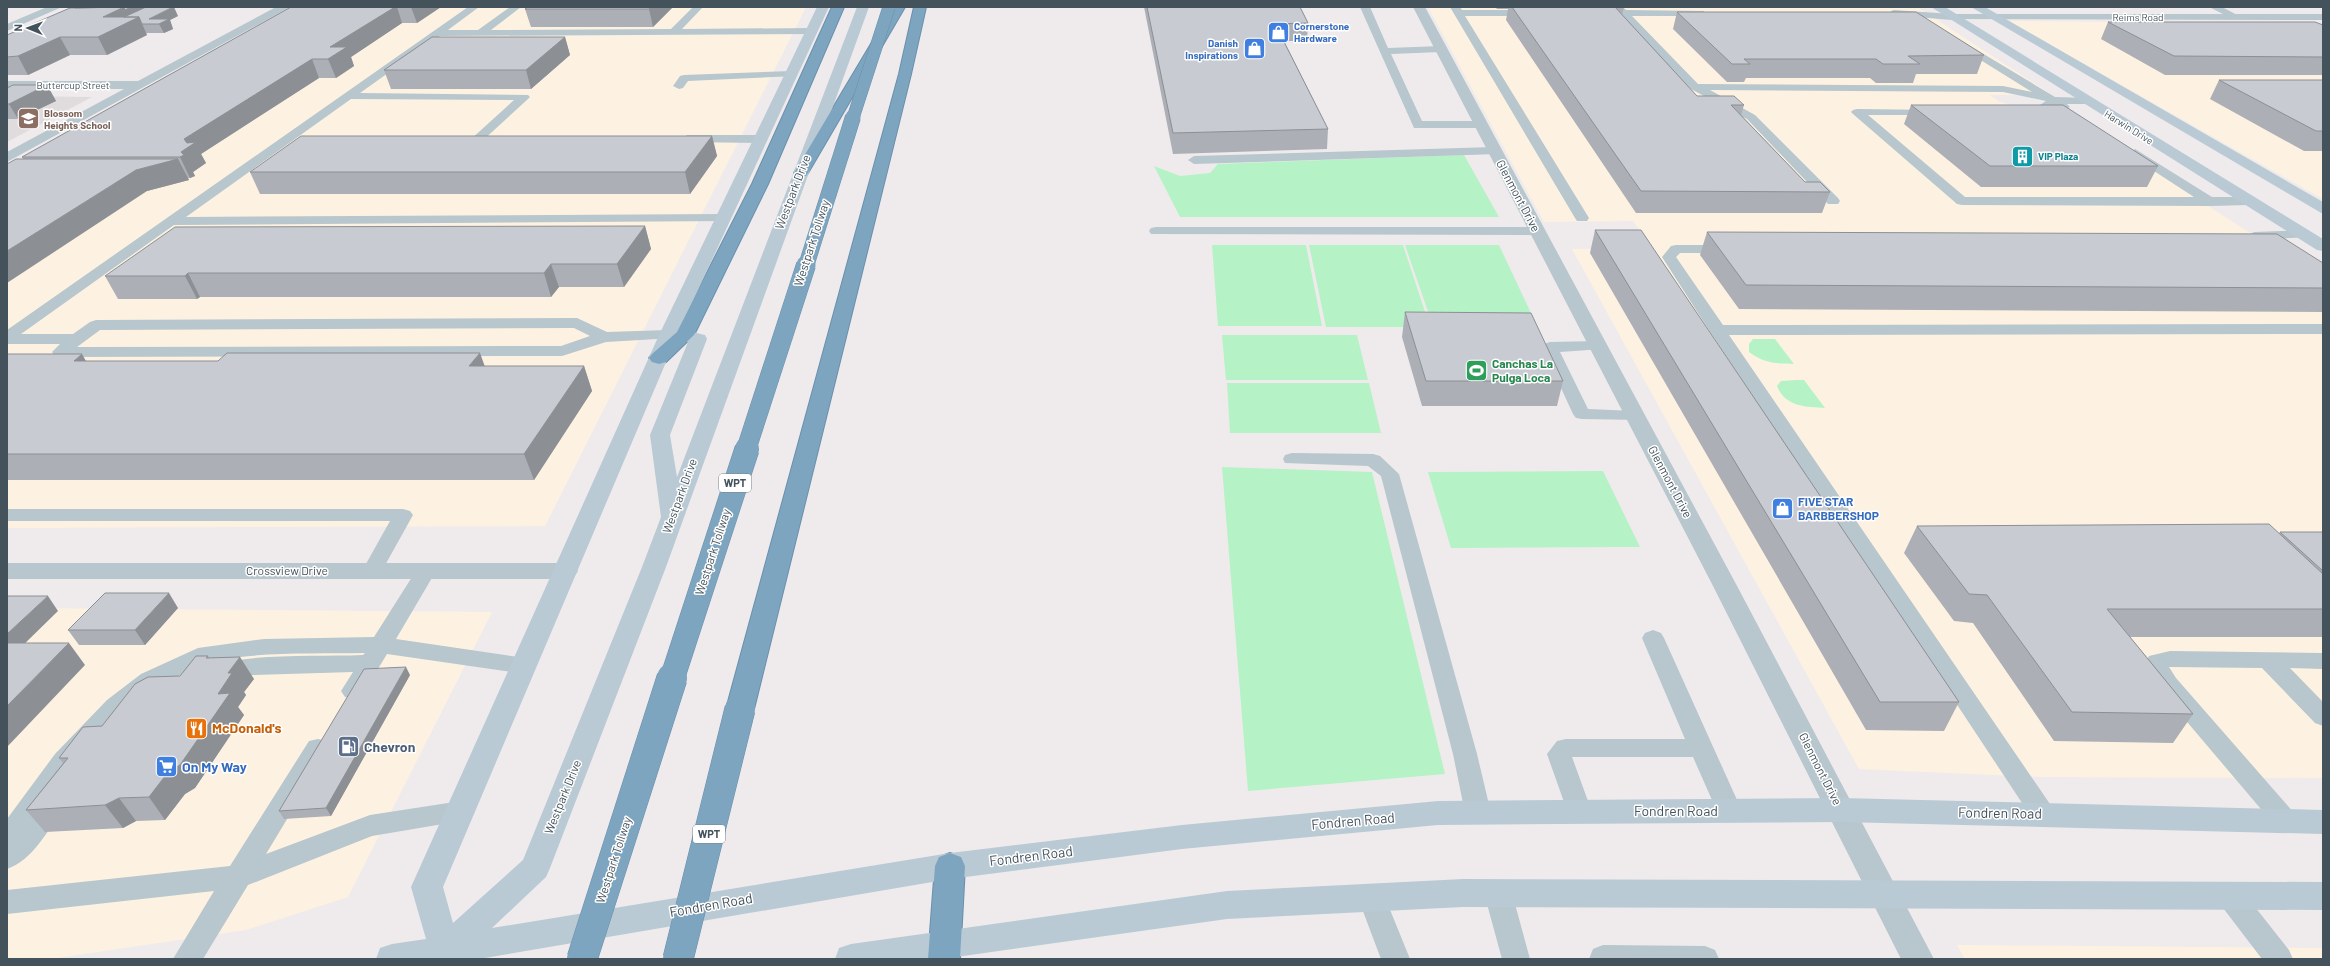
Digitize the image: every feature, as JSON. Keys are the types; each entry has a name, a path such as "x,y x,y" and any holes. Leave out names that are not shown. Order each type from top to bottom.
{"highway":[{"path":"659,358 676,335 793,112 838,7"},
{"name":"Westpark Tollway","path":"582,959 889,7"},
{"path":"800,173 899,7"},
{"name":"WPT","path":"678,959 740,709 905,74 920,7"},
{"path":"944,951 950,866"}],"main road":[{"path":"671,518 660,435 698,339 676,335 724,218 823,7"},
{"name":"Westpark Drive","path":"443,955 535,868 671,518 862,7"},
{"name":"Harwin Drive","path":"1937,7 2248,202 2323,246"},
{"path":"1977,7 2323,208"},
{"path":"2304,234 2323,235"},
{"path":"443,955 427,887 659,358"},
{"name":"Fondren Road","path":"392,959 443,955 950,866 1182,837 1438,813 1841,810 2323,822"},
{"path":"851,959 944,951 1227,906 1372,898 1498,893 2323,896"}],"street":[{"path":"7,28 56,7"},
{"path":"7,158 284,7"},
{"name":"Glenmont Drive","path":"1419,7 1918,959"},
{"name":"Reims Road","path":"1952,17 2323,18"},
{"name":"Buttercup Street","path":"7,85 139,85"},
{"name":"Crossview Drive","path":"7,571 566,571"}],"lane":[{"path":"7,338 474,7"},
{"path":"474,44 482,32 516,7"},
{"path":"673,32 698,7"},
{"path":"1365,7 1418,125 1481,125"},
{"path":"2214,7 2236,17"},
{"path":"1457,10 1546,13"},
{"path":"1457,10 1582,218"},
{"path":"1622,10 1695,87 1751,117 1833,201"},
{"path":"1585,13 1622,10 1710,13"},
{"path":"1882,13 1908,10 1952,17"},
{"path":"1908,10 1933,26"},
{"path":"438,33 812,31"},
{"path":"569,44 583,32"},
{"path":"1953,38 2074,113"},
{"path":"1384,50 1441,49"},
{"path":"679,86 684,78 792,74"},
{"path":"1695,87 2003,89 2054,100 2087,101"},
{"path":"349,96 524,97 476,140"},
{"path":"2014,112 2037,112 2054,100"},
{"path":"1951,112 1857,112 1962,201 2248,202"},
{"path":"675,139 761,139"},
{"path":"285,140 309,140"},
{"path":"460,140 495,140"},
{"path":"2126,147 2211,202"},
{"path":"1194,160 1494,151"},
{"path":"170,221 724,218"},
{"path":"1156,231 1537,231"},
{"path":"2241,237 2304,234"},
{"path":"1744,249 1676,250 1669,257 2043,814"},
{"path":"604,337 577,323 96,325 60,352 562,351 604,337 676,335"},
{"path":"1717,330 2323,329"},
{"path":"7,338 77,339"},
{"path":"1597,346 1550,347 1582,414 1634,416"},
{"path":"1292,458 1373,460 1390,474 1465,754 1478,812"},
{"path":"7,515 403,515 372,571"},
{"path":"341,710 426,571"},
{"path":"1653,638 1729,811"},
{"path":"7,839 64,761 115,706 149,680 198,656 264,647 525,666"},
{"path":"7,858 19,849 107,733 144,701 202,674 376,654"},
{"path":"2286,821 2168,684 2159,671 2157,662 2170,659 2323,661"},
{"path":"2268,660 2323,717"},
{"path":"187,959 329,730"},
{"path":"1579,812 1559,754 1561,750 1566,748 1701,748"},
{"path":"7,902 237,877 370,826 461,811"},
{"path":"1498,893 1516,959"},
{"path":"2230,896 2279,959"},
{"path":"1372,898 1388,944 1396,959"},
{"path":"1603,958 1706,959"}],"shaded area":[{"path":"313,7 806,7 545,526 7,528 7,182"},
{"path":"1428,7 1917,7 2052,95 1990,95 1998,101 2046,117 2070,117 2323,280 2323,778 2041,777 1859,769 1572,249 1653,248 1633,221 1544,222"},
{"path":"2008,21 2323,24 2323,199"},
{"name":"Blossom Heights School","path":"7,96 92,97 7,142"},
{"path":"7,608 492,612 348,897 246,930 50,959 7,959"},
{"path":"1957,945 2323,948 2323,959 1965,959"}],"green space":[{"path":"1464,155 1499,217 1180,217 1154,166 1180,176 1210,173 1218,164"},
{"path":"1212,245 1306,245 1322,326 1218,326"},
{"path":"1309,245 1403,245 1430,327 1326,327"},
{"path":"1405,245 1499,245 1537,326 1433,326"},
{"path":"1222,335 1357,335 1368,380 1226,380"},
{"path":"1753,339 1775,339 1794,364 1770,362 1755,356 1749,352 1749,344"},
{"path":"1804,380 1825,408 1804,406 1791,402 1785,398 1777,386 1781,381"},
{"path":"1227,383 1369,383 1381,433 1230,433"},
{"path":"1222,467 1372,472 1445,774 1248,791"},
{"path":"1603,471 1640,547 1451,548 1428,472"}],"building":[{"path":"76,7 124,7 75,8"},
{"path":"124,7 131,7 125,10"},
{"path":"124,7 103,17 139,17 98,37 60,37 18,56 7,57 7,35 70,8"},
{"path":"146,7 173,7 149,19 169,19 159,24 142,24 139,17 124,17"},
{"path":"291,7 395,7 330,47 347,47 328,59 312,59 184,139 187,143 196,142 181,152 184,155 180,157 22,157"},
{"path":"528,7 651,7 649,9 525,9"},
{"path":"1147,7 1300,7 1308,23 1275,24 1328,129 1173,133"},
{"path":"1512,7 1615,7 1697,96 1734,96 1744,105 1731,105 1805,182 1820,182 1830,192 1641,191"},
{"path":"1677,12 1916,12 1984,55 1908,56 1920,64 1883,64 1876,59 1744,59 1750,64 1732,64"},
{"path":"2108,22 2315,22 2323,25 2323,57 2174,56"},
{"path":"432,37 565,37 526,70 384,70"},
{"path":"2219,80 2323,80 2323,131 2316,131"},
{"path":"13,85 47,85 7,104 7,88"},
{"path":"1911,105 2063,105 2158,166 1990,166"},
{"path":"301,136 712,136 685,172 250,172"},
{"path":"16,159 178,159 136,170 7,251 7,164"},
{"path":"645,226 617,264 551,264 544,273 188,273 185,276 105,276 175,227"},
{"path":"1595,230 1641,230 1959,702 1880,702"},
{"path":"1707,232 2277,234 2323,263 2323,288 1746,285"},
{"path":"1405,312 1531,313 1563,381 1426,381"},
{"path":"227,353 480,353 469,366 584,366 524,454 7,454 7,354 82,354 74,361 218,361"},
{"path":"2269,524 2323,574 2323,609 2107,609 2193,714 2072,712 1987,595 1969,594 1917,526"},
{"path":"2280,532 2323,532 2323,571"},
{"path":"105,593 169,593 135,630 68,630"},
{"path":"7,596 48,596 7,634"},
{"path":"7,643 69,643 7,706"},
{"path":"196,656 208,656 206,658 240,657 228,673 232,673 218,694 230,693 180,765 169,771 149,797 119,798 105,805 26,810 68,758 59,758 83,727 102,726 135,684 148,677 180,676"},
{"name":"Chevron","path":"406,667 326,808 279,811 364,669"}],"place":[{"name":"Cornerstone Hardware","path":"1279,32"},
{"name":"Danish Inspirations","path":"1254,49"},
{"name":"Blossom Heights School","path":"28,119"},
{"name":"VIP Plaza","path":"2022,156"},
{"name":"Canchas La Pulga Loca","path":"1477,371"},
{"name":"FIVE STAR BARBBERSHOP","path":"1782,509"},
{"name":"McDonald's","path":"196,728"},
{"name":"Chevron","path":"348,747"},
{"name":"On My Way","path":"166,767"}]}
